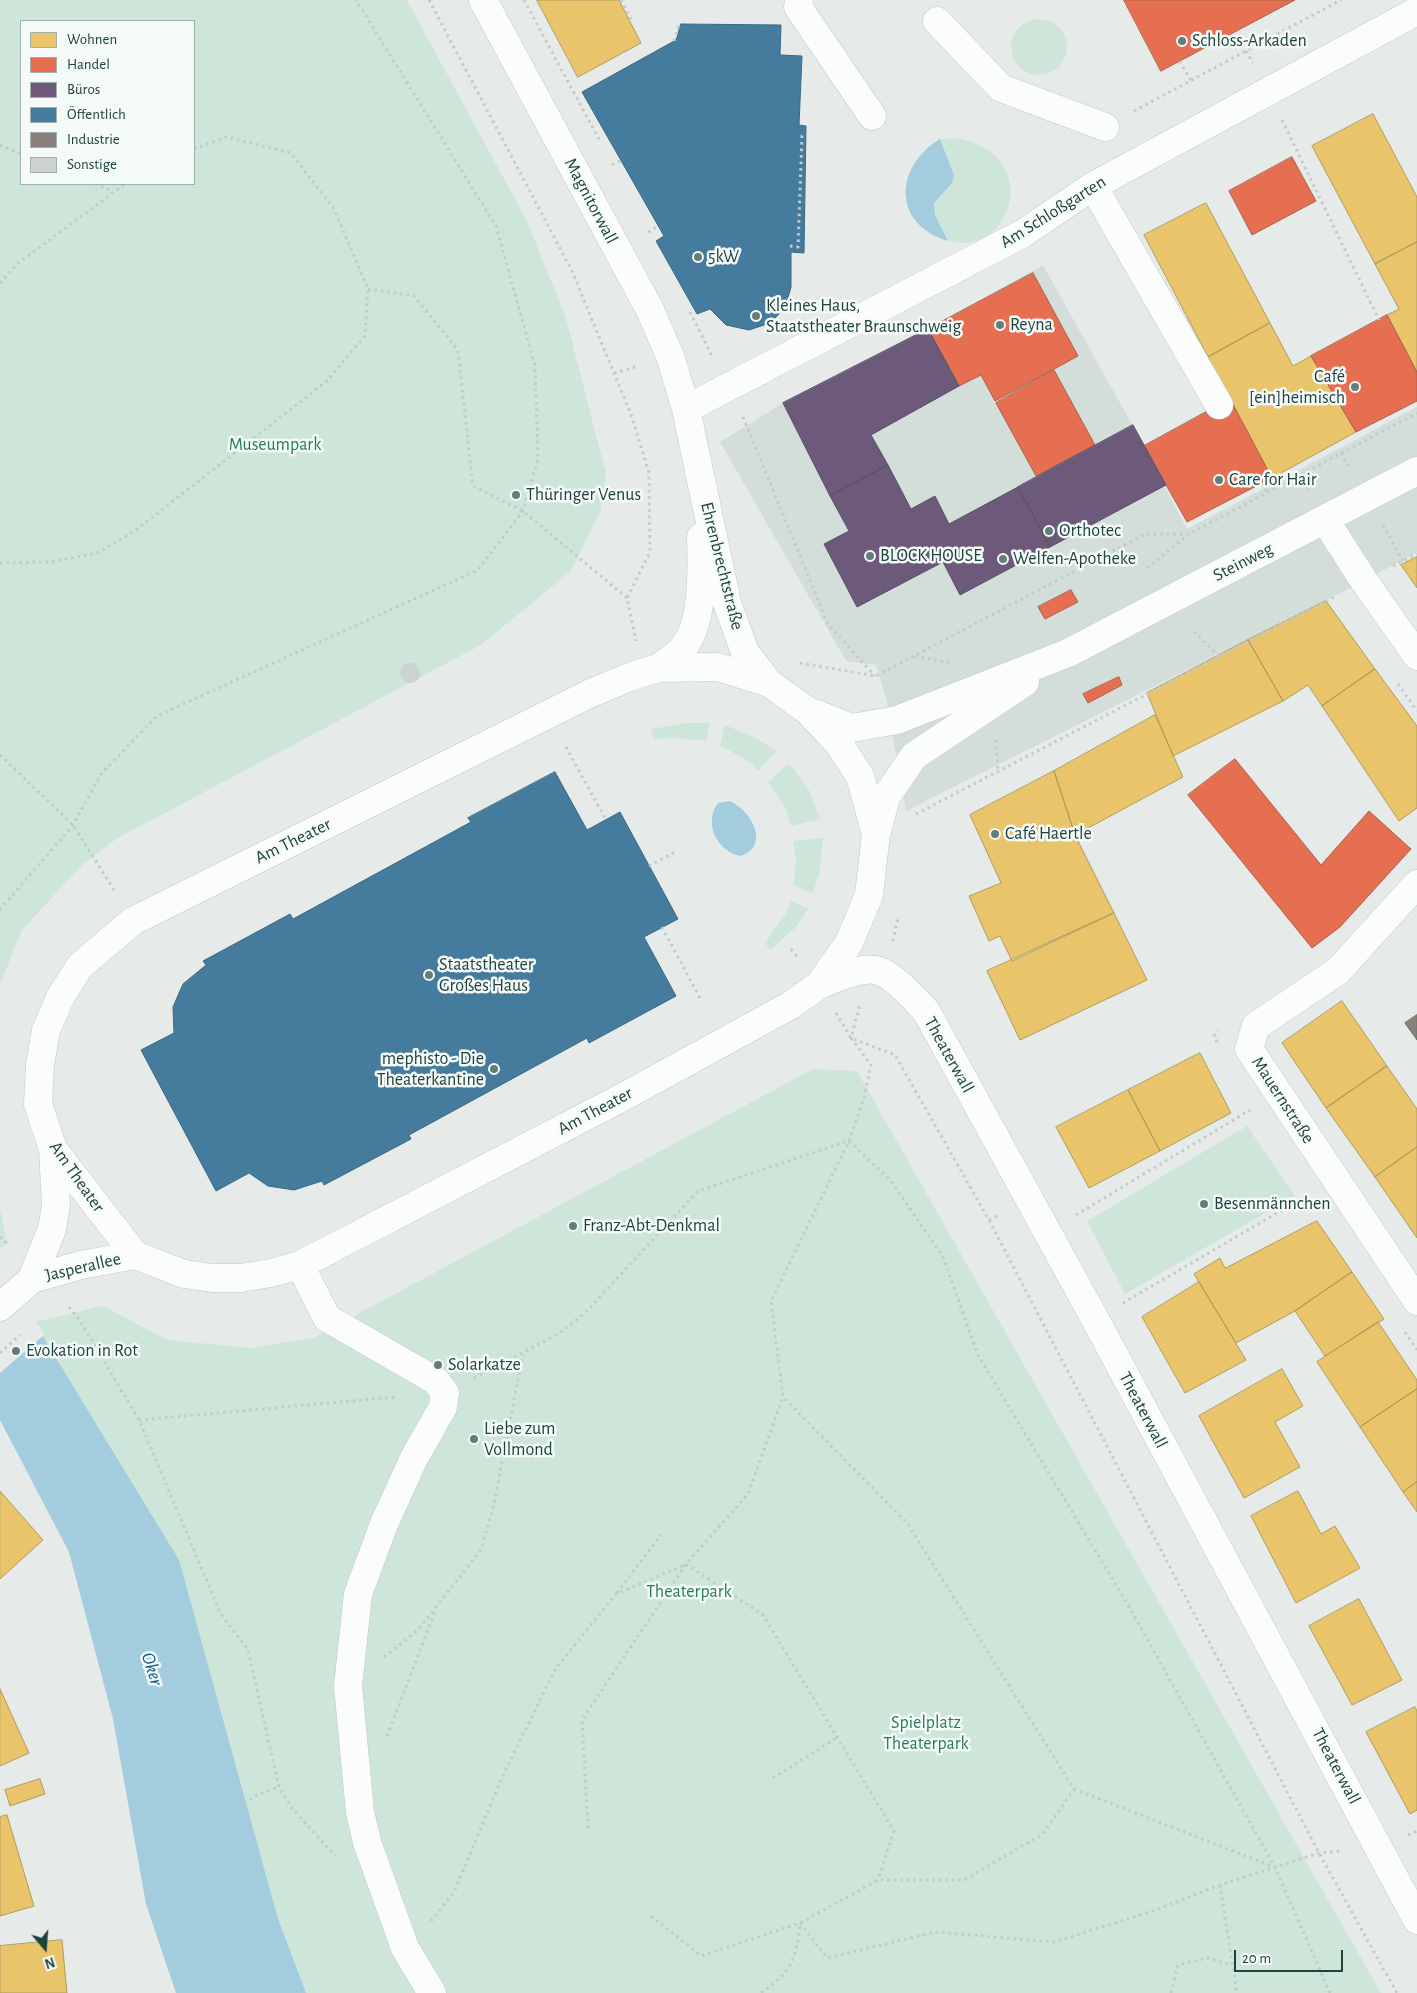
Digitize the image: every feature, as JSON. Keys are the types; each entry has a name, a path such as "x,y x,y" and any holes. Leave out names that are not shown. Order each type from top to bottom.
{"street":[{"name":"Magnitorwall","path":"483,0 650,310 670,356 686,408"},
{"path":"799,4 872,116"},
{"name":"Am Schloßgarten","path":"686,408 1022,234 1093,186 1417,11"},
{"path":"937,21 1001,88 1105,127"},
{"path":"1093,186 1219,405"},
{"name":"Ehrenbrechtstraße","path":"686,408 727,603 745,652 769,683"},
{"name":"Ehrenbrechtstraße","path":"652,670 684,648 696,619 702,579 700,470"},
{"name":"Steinweg","path":"808,711 852,728 897,720 1068,653 1417,471"},
{"path":"1325,520 1364,581 1417,656"},
{"name":"Steinweg","path":"876,834 886,797 914,756 1068,653"},
{"name":"Am Theater","path":"718,667 769,683 808,711 840,744 860,776 876,834 869,895 849,942 819,985 791,1005 623,1096 300,1265 271,1273 240,1278 212,1278 184,1274 135,1255 53,1149 38,1104 40,1065 46,1030 61,996 80,966 134,921 591,693 652,670 718,667"},
{"name":"Mauernstraße","path":"1417,884 1338,971 1256,1026 1249,1050 1417,1301"},
{"path":"819,985 852,972 879,970 869,946 861,914"},
{"name":"Theaterwall","path":"879,970 912,994 926,1012 1027,1200 1047,1232 1417,1920"},
{"name":"Jasperallee","path":"32,1279 52,1229 56,1204 53,1149"},
{"name":"Jasperallee","path":"0,1307 32,1279 81,1265 135,1255"},
{"path":"300,1265 327,1318 436,1381 445,1393 443,1407 414,1458 384,1524 358,1594 348,1686 360,1812 367,1842 404,1948 432,1993"}],"path":[{"path":"0,910 73,824 101,774 157,716 478,570 522,511 538,459 535,366 496,226 356,0"},
{"path":"429,0 572,271 632,417 649,473 650,552 627,598"},
{"path":"621,0 632,22"},
{"path":"1180,61 1191,81 1341,0"},
{"path":"674,41 679,24"},
{"path":"1268,92 1379,320"},
{"path":"790,246 798,247 802,136 806,136"},
{"path":"0,563 51,562 97,553 136,530 327,381 364,336 368,289 334,209 291,153 226,137 195,149"},
{"path":"0,145 20,154"},
{"path":"612,165 620,161"},
{"path":"98,185 113,191"},
{"path":"0,283 17,264 123,185"},
{"path":"648,232 658,226"},
{"path":"368,289 414,296 458,350 473,486 522,511 627,598 652,670"},
{"path":"1147,568 1188,534 1417,413"},
{"path":"746,425 828,624 876,676 1145,534 1188,534"},
{"path":"1262,483 1267,493"},
{"path":"1393,566 1417,554"},
{"path":"936,804 1337,595"},
{"path":"1194,632 1218,656"},
{"path":"914,656 961,664"},
{"path":"996,734 998,771"},
{"path":"566,747 606,820"},
{"path":"0,755 73,824 134,921"},
{"path":"649,866 677,851"},
{"path":"662,927 701,1000"},
{"path":"588,1828 582,1720 686,1564 748,1494 783,1397 771,1301 849,1141 864,1098 871,1065 819,985"},
{"path":"852,1038 894,1055 985,1212 1319,1853 1398,1993"},
{"path":"1047,1232 1278,1093"},
{"path":"139,1420 445,1393 558,1334 584,1314 698,1191 849,1141"},
{"path":"849,1141 891,1181 943,1257 978,1355 1128,1605 1275,1867 1330,1993"},
{"path":"1094,1319 1168,1279 1334,1179"},
{"path":"0,1237 7,1243"},
{"path":"69,1307 80,1321 139,1420 221,1614 248,1650 279,1786 292,1808"},
{"path":"348,1686 418,1630 481,1550 493,1508 524,1353"},
{"path":"783,1397 906,1523 1074,1789 1275,1867"},
{"path":"438,1913 454,1892 504,1773 556,1668 661,1535"},
{"path":"616,1594 686,1564"},
{"path":"686,1564 763,1615 838,1737 894,1831 878,1880"},
{"path":"386,1740 438,1604"},
{"path":"773,1778 838,1737"},
{"path":"239,1807 257,1795 279,1786"},
{"path":"651,1916 701,1956 800,1923 878,1880 964,1880 1043,1834 1074,1789"},
{"path":"800,1923 827,1958 934,1932 1054,1942 1150,1912 1220,1885 1319,1853"},
{"path":"1220,1885 1237,1993"},
{"path":"761,1993 780,1980 797,1952 800,1923"},
{"path":"1171,1993 1178,1965 1207,1958 1232,1965"}],"shaded area":[{"path":"1043,265 1144,446 1187,529 1417,407 1417,552 1364,581 906,811 886,698 876,665 846,661 720,442 783,403 928,329"}],"green space":[{"name":"Museumpark","path":"0,0 407,0 527,221 566,318 606,474 601,510 571,571 481,645 116,839 83,864 22,930 0,984"},
{"path":"1034,19 1044,19 1059,27 1065,36 1067,47 1065,58 1059,67 1044,75 1034,75 1023,70 1016,63 1011,52 1011,42 1016,31 1023,24"},
{"path":"957,138 984,148 1002,163 1010,182 1010,202 1003,220 989,234 971,242 948,241 935,215 934,203 954,175 940,139"},
{"path":"686,723 709,723 707,741 675,738 654,739 651,729"},
{"path":"725,725 756,738 776,751 758,771 751,763 720,745"},
{"path":"789,763 808,788 820,819 791,826 785,807 768,782"},
{"path":"823,838 820,871 813,893 793,885 796,862 793,841"},
{"path":"791,901 808,909 794,929 770,950 765,943 786,913"},
{"name":"Theaterpark","path":"813,1069 857,1071 1381,1993 306,1993 34,1322 103,1306 168,1340 250,1348 313,1338"},
{"path":"1247,1126 1295,1196 1125,1294 1087,1221"},
{"path":"0,1208 7,1243 0,1248"}],"water":[{"path":"940,139 954,175 952,183 934,203 935,215 948,241 930,233 917,222 909,209 906,194 908,179 914,164 925,151"},
{"path":"729,801 737,805 750,819 756,836 755,844 750,851 741,856 725,849 719,843 712,828 712,819 718,803"},
{"name":"Oker","path":"0,1276 34,1322 179,1560 278,1919 306,1993 176,1993 146,1904 113,1719 69,1552 0,1420"}],"pier":[{"path":"0,1273 45,1334 0,1373"}],"building: Wohnen":[{"path":"537,0 619,0 641,43 578,77"},
{"path":"1373,114 1417,197 1417,242 1375,264 1312,146"},
{"path":"1206,203 1270,323 1208,357 1144,235"},
{"path":"1417,242 1417,372 1387,315 1399,309 1375,264"},
{"path":"1270,323 1293,366 1311,356 1356,432 1272,478 1208,357"},
{"path":"1417,557 1417,588 1401,565"},
{"path":"1326,601 1375,669 1322,706 1308,685 1283,701 1248,640"},
{"path":"1248,640 1283,701 1173,756 1147,693"},
{"path":"1375,669 1417,726 1417,808 1399,821 1322,706"},
{"path":"1155,715 1183,777 1075,835 1054,771"},
{"path":"1054,771 1075,835 1114,913 1012,961 1000,936 989,941 969,896 1001,883 970,815"},
{"path":"1114,913 1147,980 1020,1040 987,971"},
{"path":"1342,1001 1387,1066 1326,1108 1282,1043"},
{"path":"1200,1053 1231,1113 1160,1151 1128,1090"},
{"path":"1387,1066 1417,1109 1417,1147 1375,1177 1326,1108"},
{"path":"1128,1090 1160,1151 1089,1188 1056,1127"},
{"path":"1417,1147 1417,1238 1375,1177"},
{"path":"1317,1221 1352,1272 1295,1311 1236,1343 1194,1274 1220,1258 1225,1268"},
{"path":"1352,1272 1384,1319 1325,1356 1295,1311"},
{"path":"1199,1282 1246,1360 1185,1393 1142,1317"},
{"path":"1378,1322 1417,1380 1417,1389 1360,1427 1317,1362"},
{"path":"1282,1369 1303,1406 1275,1422 1300,1467 1244,1498 1199,1416"},
{"path":"1417,1389 1417,1482 1403,1492 1360,1427"},
{"path":"1417,1482 1417,1512 1403,1492"},
{"path":"0,1491 43,1540 0,1579"},
{"path":"1298,1491 1321,1534 1335,1526 1360,1568 1296,1603 1251,1516"},
{"path":"1359,1599 1402,1680 1352,1705 1309,1626"},
{"path":"0,1689 29,1753 0,1766"},
{"path":"1415,1707 1417,1711 1417,1810 1410,1814 1366,1732"},
{"path":"40,1779 45,1794 10,1806 5,1790"},
{"path":"7,1815 34,1906 0,1916 0,1817"},
{"path":"62,1940 67,1993 0,1993 0,1946"}],"building: Handel":[{"name":"Schloss-Arkaden","path":"1124,0 1295,0 1161,71"},
{"path":"1292,157 1316,201 1252,235 1229,191"},
{"path":"1033,273 1078,356 995,401 981,375 959,386 928,329"},
{"path":"1387,315 1417,372 1417,401 1356,432 1311,356"},
{"path":"1054,370 1095,445 1036,476 996,403"},
{"path":"1230,399 1272,478 1187,522 1144,446"},
{"path":"1071,590 1078,602 1045,619 1038,607"},
{"path":"1119,677 1122,685 1088,703 1083,694"},
{"path":"1235,759 1321,865 1369,811 1411,849 1340,927 1312,948 1188,795"}],"building: Büros":[{"path":"928,329 959,386 871,435 888,465 830,496 783,403"},
{"path":"1133,425 1166,485 1050,547 1018,487"},
{"path":"888,465 911,509 935,496 949,524 1018,487 1050,547 960,595 943,562 857,607 824,544 849,531 830,496"}],"building: Öffentlich":[{"path":"681,24 781,25 780,55 802,56 799,125 806,126 804,253 791,252 791,287 785,308 770,323 749,330 726,325 710,309 697,314 656,241 664,236 582,92 676,40"},
{"name":"Staatstheater Großes Haus","path":"555,772 587,830 620,812 678,919 644,937 676,996 589,1043 587,1038 409,1135 411,1139 324,1185 322,1181 294,1190 268,1186 249,1173 216,1191 141,1050 174,1033 173,1007 183,984 206,965 203,961 290,914 293,919 471,822 468,818"}],"building: Industrie":[{"path":"1417,1015 1417,1040 1405,1023"}],"building: Sonstige":[{"path":"410,663 417,666 420,673 417,680 410,683 403,680 400,673 403,666"}],"place":[{"name":"Schloss-Arkaden","path":"1182,41"},
{"name":"5kW","path":"698,257"},
{"name":"Kleines Haus, Staatstheater Braunschweig","path":"756,316"},
{"name":"Reyna","path":"1000,325"},
{"name":"Café [ein]heimisch","path":"1355,387"},
{"name":"Care for Hair","path":"1219,480"},
{"name":"Thüringer Venus","path":"516,495"},
{"name":"Orthotec","path":"1049,531"},
{"name":"BLOCK HOUSE","path":"870,556"},
{"name":"Welfen-Apotheke","path":"1003,559"},
{"name":"Café Haertle","path":"995,834"},
{"name":"Staatstheater Großes Haus","path":"429,975"},
{"name":"mephisto - Die Theaterkantine","path":"494,1069"},
{"name":"Besenmännchen","path":"1204,1204"},
{"name":"Franz-Abt-Denkmal","path":"573,1226"},
{"name":"Evokation in Rot","path":"16,1351"},
{"name":"Solarkatze","path":"438,1365"},
{"name":"Liebe zum Vollmond","path":"474,1439"}],"park label":[{"name":"Spielplatz Theaterpark","path":"926,1734"}]}
